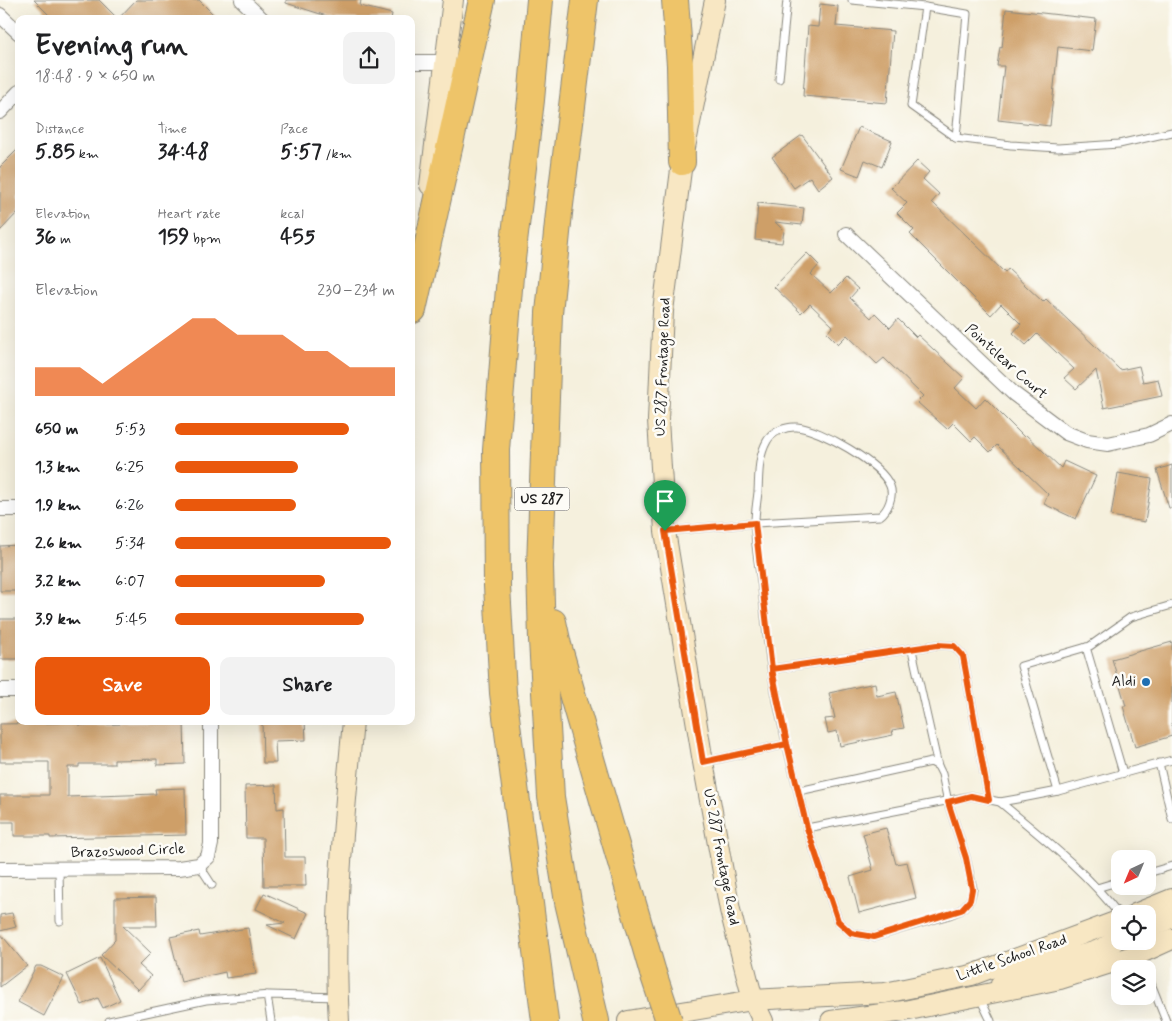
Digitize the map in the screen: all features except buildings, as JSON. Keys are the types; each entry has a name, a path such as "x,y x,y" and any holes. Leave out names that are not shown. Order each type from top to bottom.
{"highway":[{"path":"415,303 482,0"},
{"name":"US 287","path":"540,0 531,100 510,276 496,450 497,586 503,693 546,1021"},
{"name":"US 287","path":"585,0 558,214 549,313 540,566 542,640 551,797 568,902 596,1021"},
{"path":"675,0 680,65 682,162"},
{"path":"540,566 558,645 653,973 669,1021"}],"main road":[{"path":"415,294 453,0"},
{"name":"US 287 Frontage Road","path":"715,0 682,162 663,311 658,420 665,531 703,762 730,910 753,1000 763,1021"},
{"path":"339,1021 337,997 342,844 353,725"},
{"path":"1156,905 1172,899"},
{"path":"1156,925 1172,917"},
{"name":"Little School Road","path":"628,1021 753,1000 886,993 962,977 1064,942 1111,922"},
{"name":"Little School Road","path":"831,1021 904,1011 1060,979 1140,955 1172,939"},
{"path":"979,995 1036,966 1102,949 1111,944"}],"street":[{"path":"242,0 258,15"},
{"path":"0,16 15,29"},
{"path":"415,62 446,62"},
{"path":"0,112 15,96"},
{"name":"Pointclear Court","path":"846,234 1014,394 1066,433 1087,442 1108,444 1149,435 1172,424"},
{"path":"0,509 15,509"},
{"path":"0,690 15,690"},
{"name":"Brazoswood Circle","path":"0,869 179,868 199,865 208,857 211,844 211,725"}],"lane":[{"path":"778,79 786,0"},
{"path":"852,0 925,7 967,14 956,138"},
{"path":"925,7 911,106 956,138 1058,148 1119,144 1172,132"},
{"path":"665,531 755,523 880,516 886,512 890,503 891,488 885,478 870,464 843,446 813,430 795,426 780,430 768,439 762,452 759,464 755,523 772,669 807,828 838,921 851,933 874,937 961,910 970,900 972,889 966,858 938,766 912,650"},
{"path":"1058,791 1021,666 1086,647 1131,617 1172,605"},
{"path":"772,669 937,645 954,646 963,656 989,800"},
{"path":"1086,647 1123,773"},
{"path":"703,762 787,744"},
{"path":"807,828 971,796 1000,802 1058,791 1172,760"},
{"path":"798,791 932,762 938,766"},
{"path":"1159,763 1172,819"},
{"path":"1000,802 1097,888 1111,905"},
{"path":"199,865 212,885"},
{"path":"1156,871 1172,866"},
{"path":"59,869 60,921"},
{"path":"1097,888 1111,884"},
{"path":"109,1021 206,1000 267,995 337,997"},
{"path":"267,995 272,1021"},
{"path":"979,995 990,1021"},
{"path":"1156,996 1166,1021"}],"place":[{"name":"Aldi","path":"1146,682"}],"route":[{"path":"665,531 703,762 787,744 772,669 937,645 954,646 963,656 989,800 971,796 948,802 966,858 972,889 970,900 961,910 874,937 851,933 838,921 807,828 787,744 772,674 755,523 665,531"}]}
